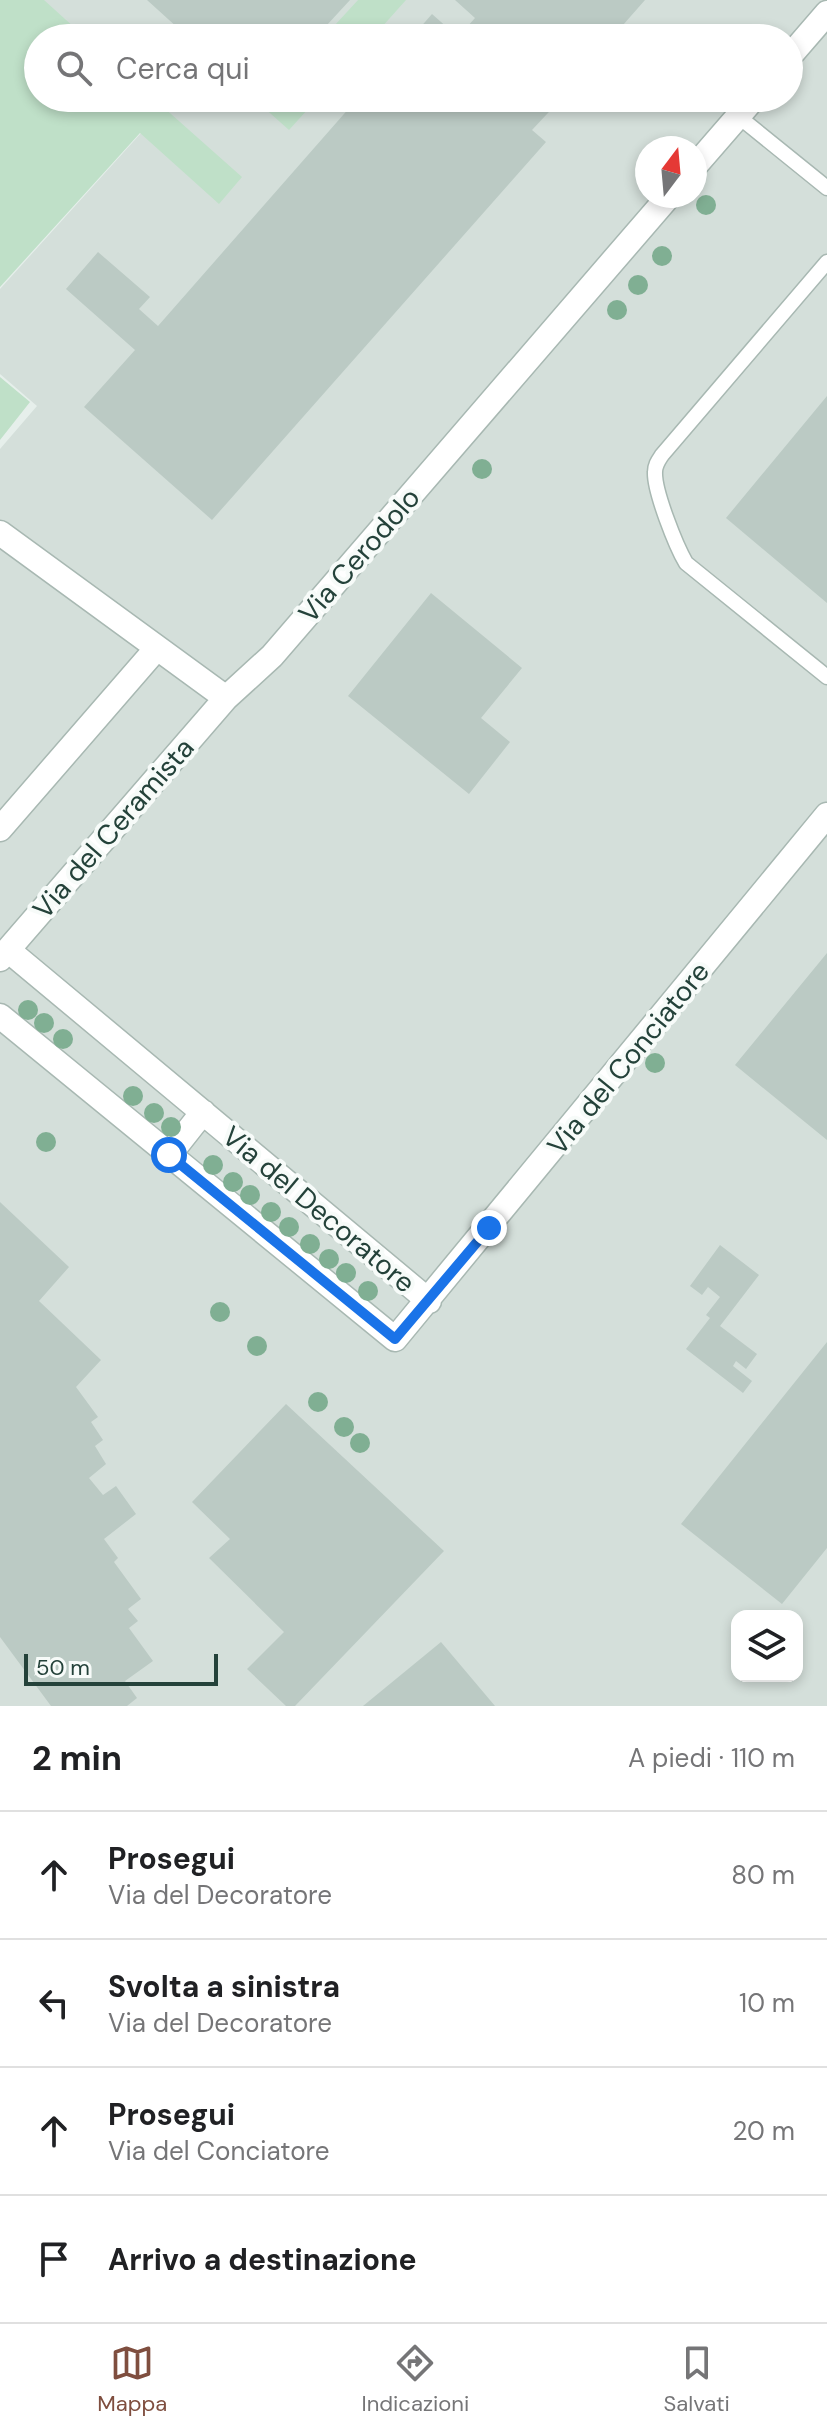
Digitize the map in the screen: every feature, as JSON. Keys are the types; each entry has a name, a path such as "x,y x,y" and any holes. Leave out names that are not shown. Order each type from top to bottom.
{"street":[{"path":"803,41 827,13"},
{"path":"707,152 742,112"},
{"name":"Via Cerodolo","path":"226,698 272,656 659,208"},
{"path":"0,533 226,698"},
{"path":"0,829 157,648"},
{"name":"Via del Ceramista","path":"4,954 226,698"},
{"name":"Via del Conciatore","path":"429,1301 827,815"},
{"name":"Via del Decoratore","path":"0,1016 395,1339 429,1301 203,1112 4,954"},
{"name":"Via del Decoratore","path":"169,1155 203,1112"}],"lane":[{"path":"751,112 827,188"},
{"path":"827,262 662,455 655,468 655,482 686,563 827,677"}],"shaded area":[{"path":"35,0 827,0 827,1706 0,1706 0,449 37,406 0,374 0,289 151,122 142,112 803,112 803,24 58,24"}],"green space":[{"path":"0,0 44,0 71,24 24,24 24,112 169,112 242,177 219,204 140,133 0,287"},
{"path":"358,0 406,0 385,24 336,24"},
{"path":"269,112 305,112 289,130"},
{"path":"0,377 30,402 0,440"}],"building":[{"path":"147,0 350,0 328,24 174,24"},
{"path":"455,0 645,0 624,24 470,24 475,18"},
{"path":"432,14 443,24 423,24"},
{"path":"346,112 549,112 532,130 546,142 212,520 84,407 135,350 66,289 98,252 150,297 139,309 158,326"},
{"path":"827,396 827,603 726,518"},
{"path":"431,593 522,668 481,718 510,742 469,794 348,696"},
{"path":"827,953 827,1140 735,1065"},
{"path":"0,1202 69,1267 39,1301 101,1360 76,1387 98,1417 91,1422 103,1440 95,1446 106,1464 89,1478 103,1495 116,1486 136,1514 104,1539 118,1558 114,1562 141,1599 128,1609 138,1621 129,1628 153,1661 125,1681 137,1698 127,1706 51,1706 0,1637"},
{"path":"720,1245 759,1275 720,1326 757,1354 746,1369 736,1361 733,1366 752,1381 743,1393 686,1349 710,1318 706,1315 720,1297 708,1287 702,1295 690,1286"},
{"path":"827,1342 827,1548 782,1604 681,1524"},
{"path":"286,1404 444,1551 295,1706 286,1706 247,1669 284,1632 209,1558 230,1539 192,1502"},
{"path":"441,1642 495,1706 363,1706"}],"route":[{"path":"169,1155 395,1339 489,1228"}]}
